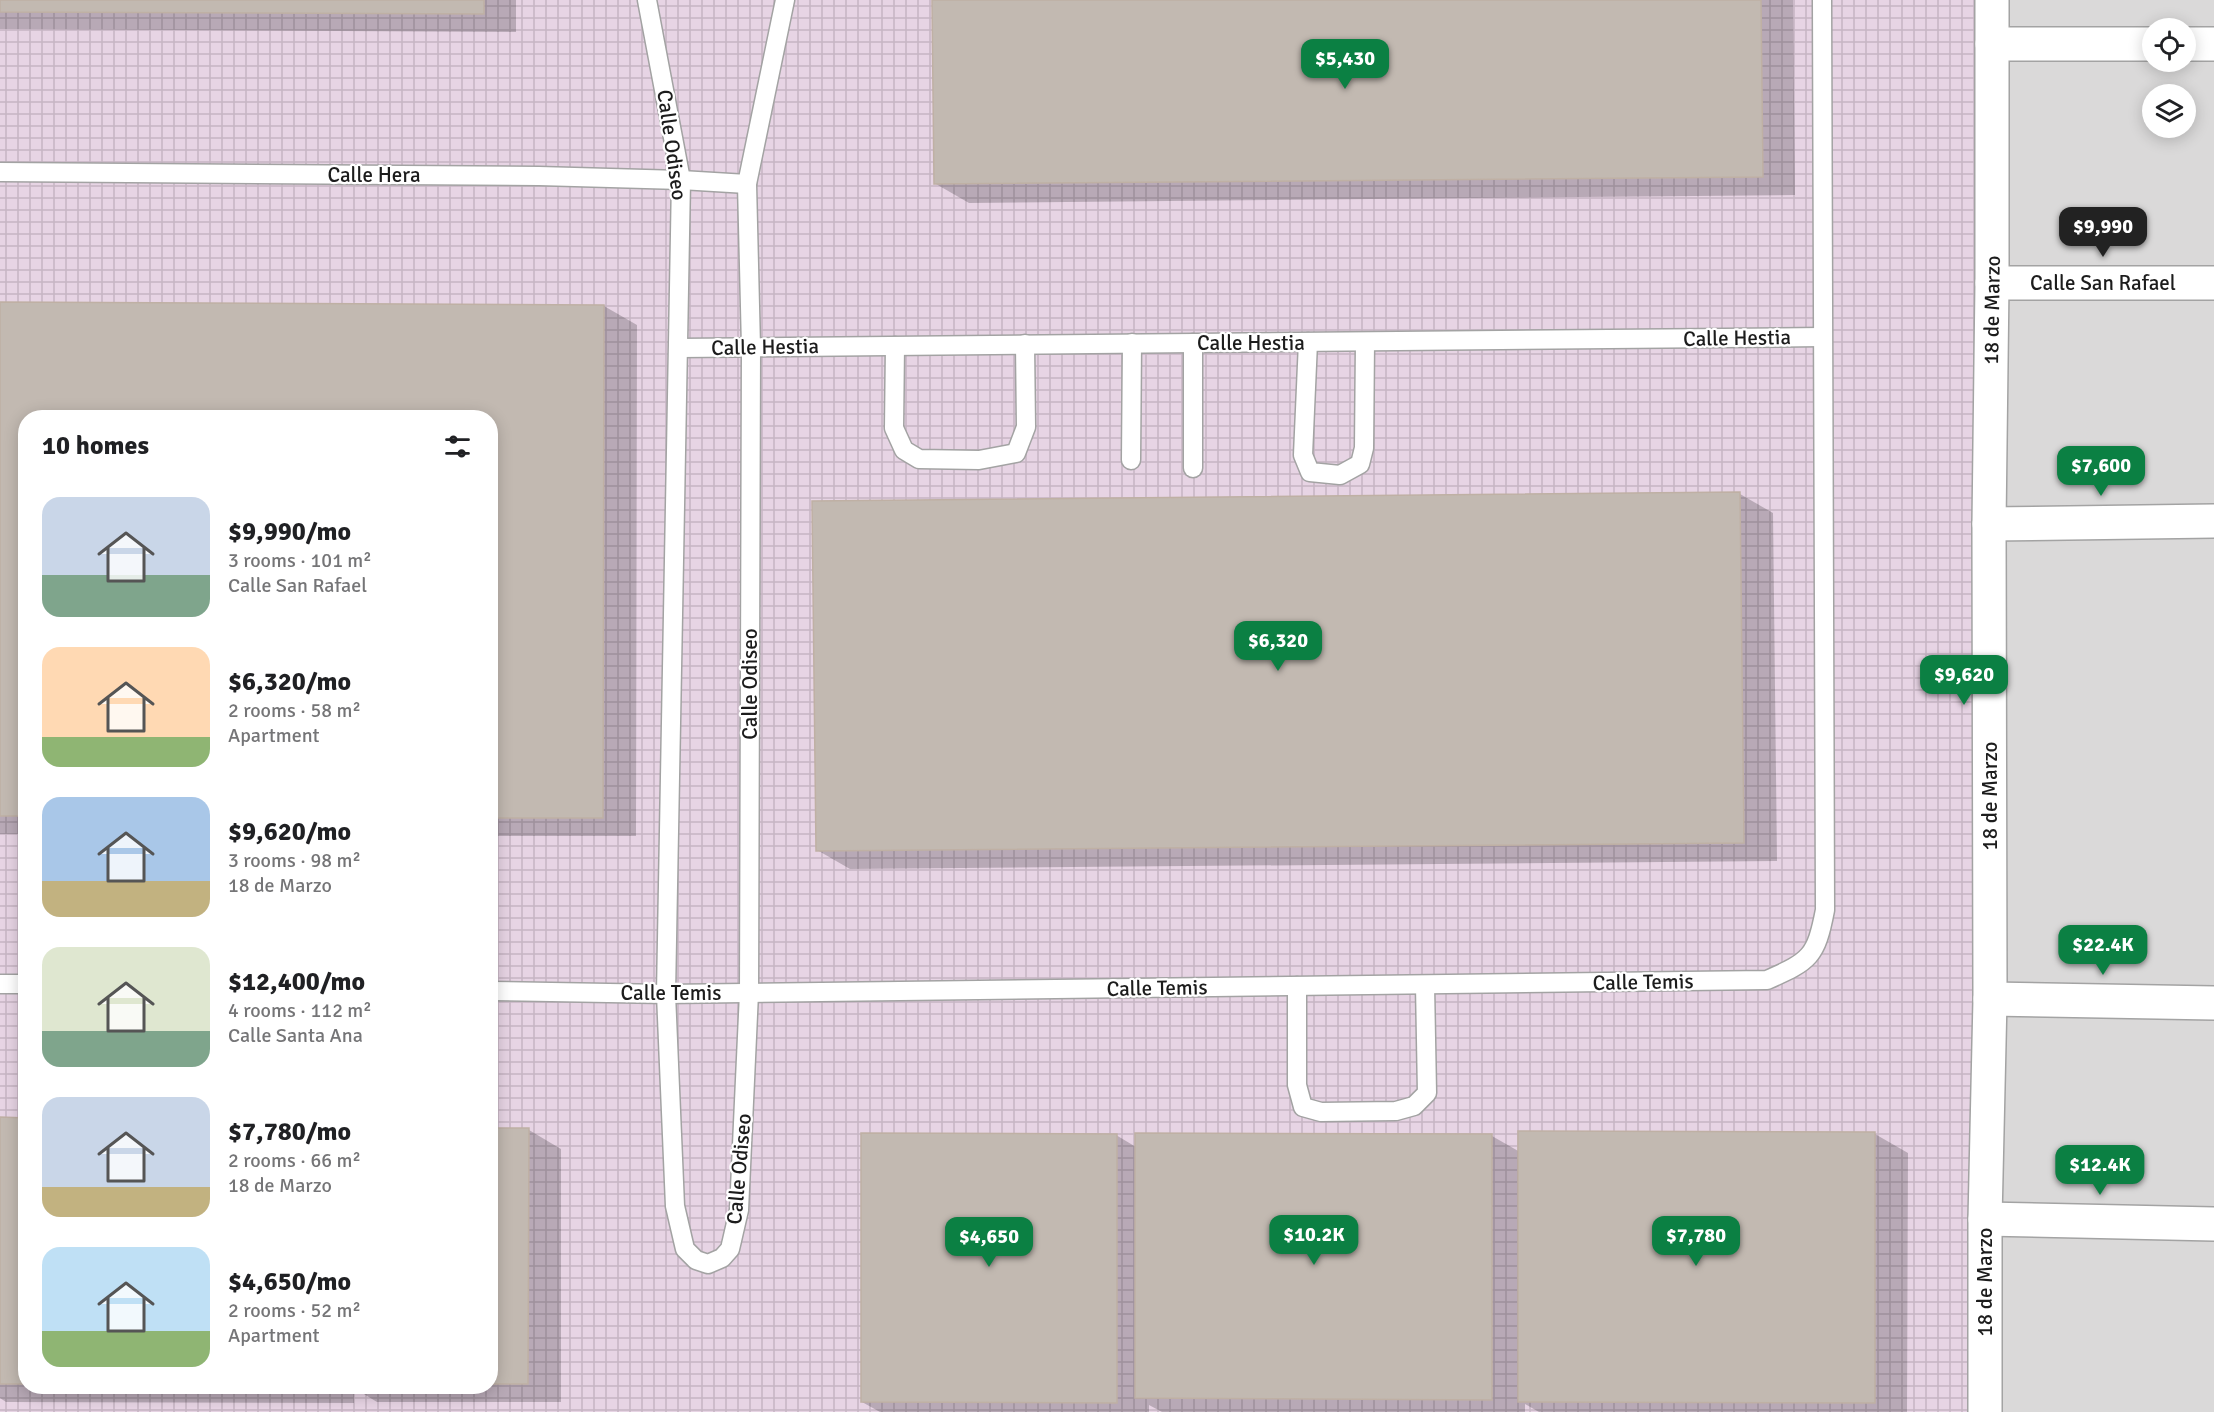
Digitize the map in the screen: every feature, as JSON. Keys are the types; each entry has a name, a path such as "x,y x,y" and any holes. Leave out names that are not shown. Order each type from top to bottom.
{"street":[{"name":"18 de Marzo","path":"1985,1412 1985,1219 1990,999 1989,524 1992,0"},
{"path":"1992,44 2142,44"},
{"path":"2196,44 2214,44"},
{"name":"Calle San Rafael","path":"1992,283 2214,283"},
{"path":"1989,524 2214,521"},
{"path":"1990,999 2214,1003"},
{"path":"1985,1219 2214,1224"}],"lane":[{"name":"Calle Odiseo","path":"647,0 681,180 666,994 675,1206 685,1249 696,1260 708,1264 722,1258 730,1249 740,1210 749,993 751,347 747,184 785,0"},
{"path":"1822,0 1822,337"},
{"name":"Calle Hera","path":"0,172 539,176 747,184"},
{"name":"Calle Hestia","path":"679,348 1822,337"},
{"name":"Calle Temis","path":"498,992 666,994 1767,980 1795,968 1815,951 1825,910 1822,337"},
{"path":"1308,342 1303,455 1310,472 1340,475 1360,464 1364,448 1365,342"},
{"path":"1131,460 1132,343"},
{"path":"1192,468 1193,343"},
{"path":"895,345 894,428 904,450 919,459 979,460 1016,453 1026,427 1025,344"},
{"path":"0,984 18,984"},
{"path":"1297,986 1298,1085 1303,1107 1321,1112 1396,1111 1414,1106 1427,1093 1425,985"}],"shaded area":[{"path":"0,0 1990,0 1970,1412 0,1412"},
{"path":"1990,0 2214,0 2214,1412 1970,1412"}],"building":[{"path":"0,0 484,0 484,14 0,12"},
{"path":"932,0 1761,0 1763,177 934,184"},
{"path":"0,302 604,305 603,818 498,818 498,410 18,410 18,816 0,816"},
{"path":"1740,492 1744,843 816,851 812,501"},
{"path":"0,1117 18,1118 18,1384 0,1384"},
{"path":"498,1128 529,1128 528,1384 498,1384"},
{"path":"1518,1131 1875,1132 1875,1403 1518,1402"},
{"path":"861,1133 1117,1134 1117,1403 861,1402"},
{"path":"1135,1133 1492,1134 1492,1400 1135,1398"}]}
